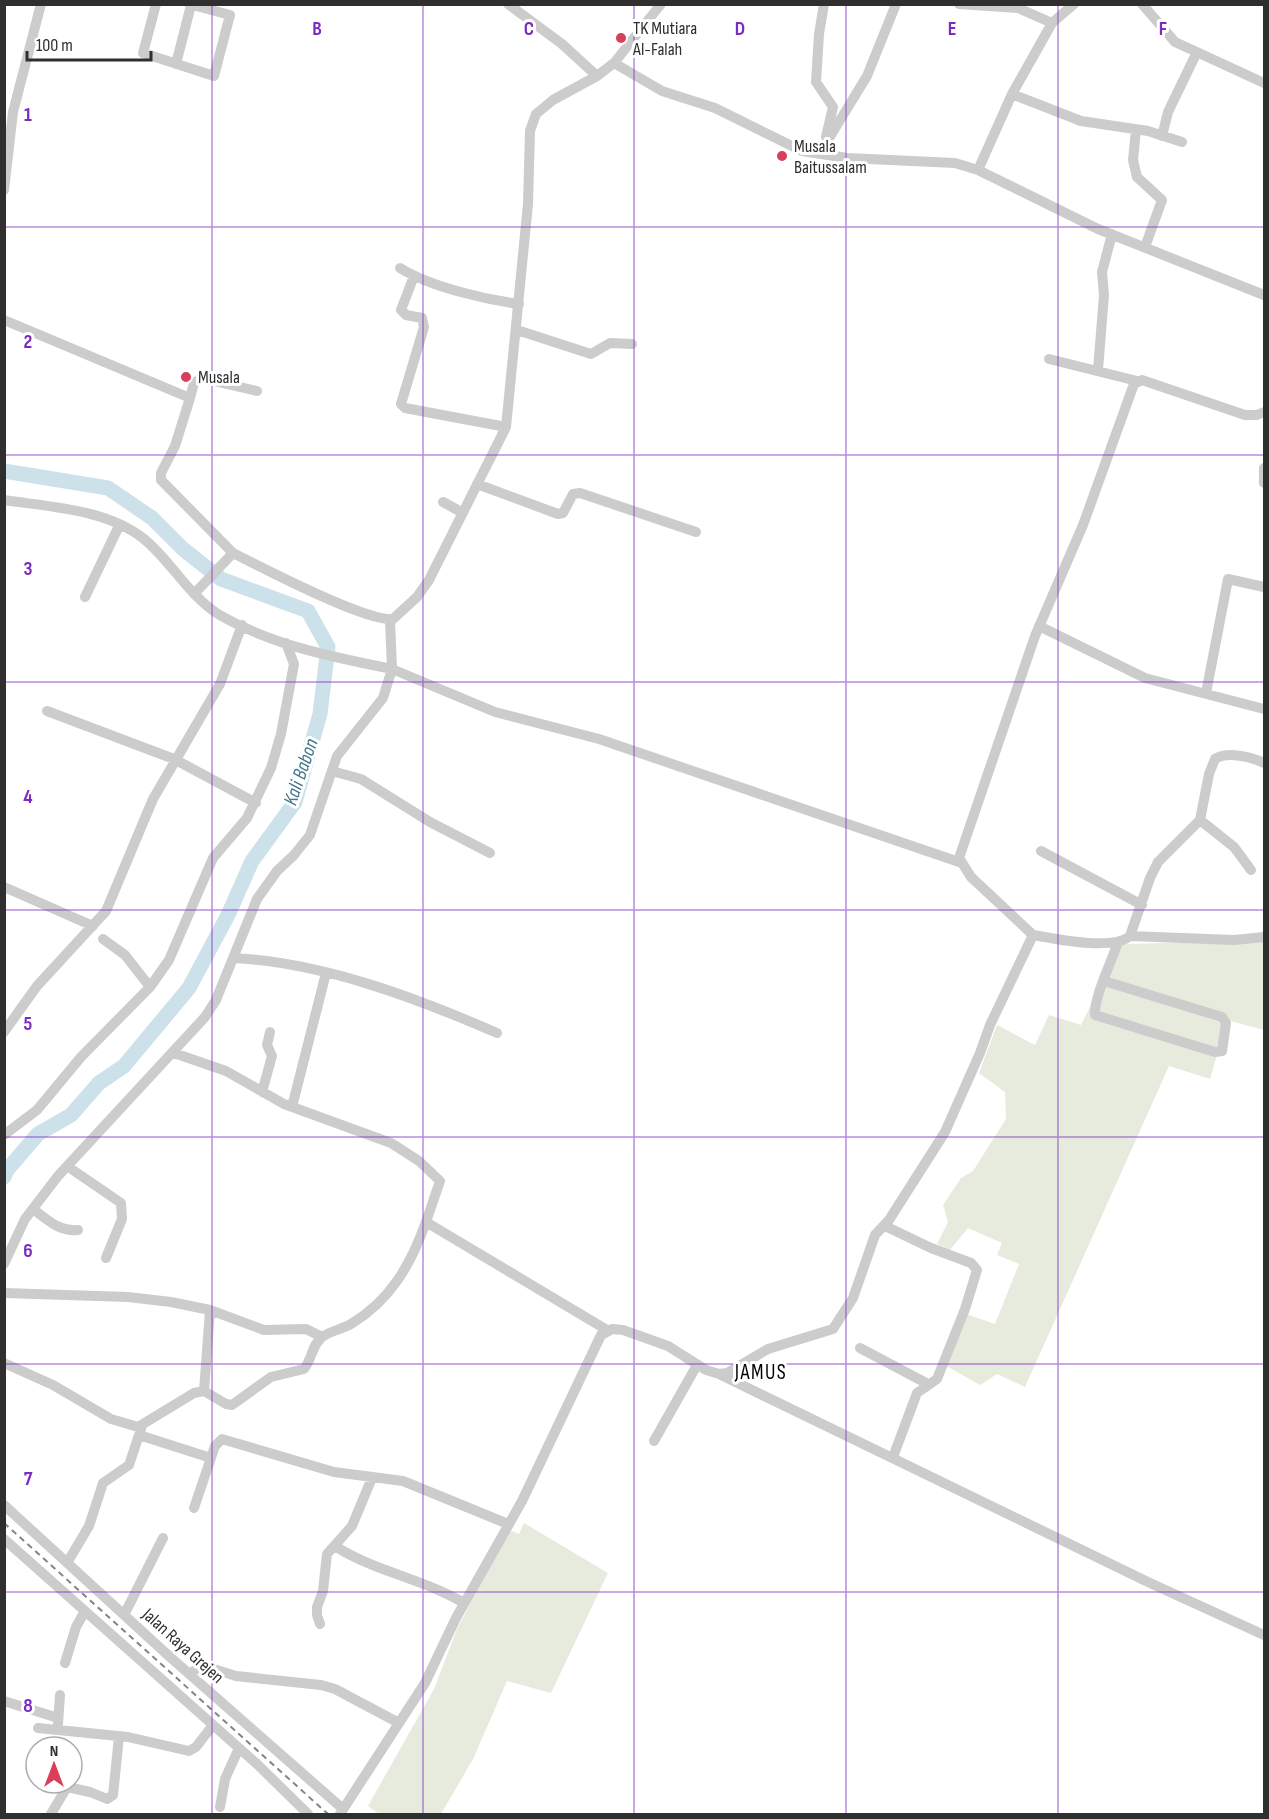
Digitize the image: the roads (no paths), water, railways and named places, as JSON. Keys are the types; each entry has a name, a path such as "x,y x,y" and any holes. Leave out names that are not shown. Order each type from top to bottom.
{"street":[{"path":"4,190 14,112 41,4"},
{"path":"156,4 143,53 176,64 214,76 230,15 190,5 176,64"},
{"path":"508,4 562,44 597,76"},
{"path":"256,391 201,378 194,383 176,446 161,473 161,480 231,556 329,599 390,620 398,616 417,597 429,580 506,427 528,204 532,125 542,107 597,76 614,63 661,4"},
{"path":"822,150 833,107 816,82 819,34 824,4"},
{"path":"822,150 867,76 896,4"},
{"path":"959,4 973,8 1018,8 1052,23"},
{"path":"978,170 1011,94 1052,23 1074,4"},
{"path":"1143,5 1175,42 1264,83"},
{"path":"1162,136 1168,112 1197,52"},
{"path":"614,63 662,91 715,108 802,151 822,150 847,158 955,163 978,170 1112,234 1264,295"},
{"path":"1011,94 1081,121 1136,130 1182,142"},
{"path":"1136,130 1133,160 1137,177 1162,200 1145,247"},
{"path":"1098,370 1104,295 1102,272 1112,234"},
{"path":"400,268 414,276 490,300 519,304"},
{"path":"414,276 400,310 404,314 422,318 424,327 401,402 402,406 506,427"},
{"path":"4,321 190,398"},
{"path":"517,330 591,354 610,343 632,344"},
{"path":"1049,359 1161,386 1245,415 1257,415 1264,412"},
{"path":"959,862 1039,626 1079,535 1137,381"},
{"path":"1264,468 1264,483"},
{"path":"477,484 558,514 563,513 573,494 580,493 696,532"},
{"path":"4,500 90,514 119,526 144,539 218,614 306,651 392,669 495,712 599,739 959,862 971,877 1033,935 1062,940 1118,942 1130,936 1234,940 1264,937"},
{"path":"442,502 463,513"},
{"path":"85,597 119,526"},
{"path":"197,591 231,556"},
{"path":"1206,693 1228,579 1264,587"},
{"path":"4,1264 25,1219 67,1166 174,1053 205,1017 216,1000 261,893 277,871 310,835 337,756 384,698 392,669 390,620"},
{"path":"4,1032 37,986 102,918 153,799 174,759 220,684 242,625"},
{"path":"1039,626 1145,678 1264,709"},
{"path":"4,1136 37,1110 81,1057 150,987 169,960 213,858 247,818 271,768 291,687 294,664 286,643"},
{"path":"46,711 174,759 256,803"},
{"path":"1130,936 1150,878 1158,862 1200,820 1209,774 1216,757 1240,756 1264,763"},
{"path":"332,771 361,779 430,822 490,853"},
{"path":"1200,820 1234,847 1251,870"},
{"path":"1041,851 1142,905"},
{"path":"4,887 93,926"},
{"path":"719,1374 727,1372 768,1349 833,1329 853,1298 875,1235 885,1226 945,1132 990,1025 1033,935"},
{"path":"103,939 125,956 150,987"},
{"path":"1104,981 1222,1017 1226,1023 1222,1051 1215,1052 1098,1017 1095,1008 1104,981 1118,942"},
{"path":"234,958 273,960 326,973 401,996 497,1033"},
{"path":"292,1107 326,973"},
{"path":"262,1092 272,1056 267,1045 270,1032"},
{"path":"174,1053 226,1071 292,1107 391,1143 419,1161 440,1181 415,1252 398,1283 374,1307 351,1324 322,1337 304,1368 271,1377 237,1403 226,1404 204,1391"},
{"path":"67,1166 121,1203 122,1219 106,1258"},
{"path":"33,1209 66,1231 78,1230"},
{"path":"426,1222 606,1330 623,1330 668,1346 697,1365 893,1457 1150,1583 1264,1635"},
{"path":"885,1226 976,1267 965,1309 937,1379 921,1389 913,1402 893,1457"},
{"path":"4,1293 128,1297 210,1310 264,1330 306,1329 322,1337"},
{"path":"204,1391 210,1310"},
{"path":"341,1812 424,1683 464,1603 539,1466 587,1361 606,1330"},
{"path":"860,1348 928,1384"},
{"path":"4,1363 53,1385 111,1419 211,1458"},
{"path":"654,1441 697,1365"},
{"path":"67,1563 89,1526 103,1483 129,1465 141,1431 164,1410 204,1391"},
{"path":"194,1508 217,1442 222,1439 334,1472 403,1481 508,1524"},
{"path":"320,1624 316,1615 323,1591 327,1554 352,1526 372,1478"},
{"name":"Jalan Raya Grejen","path":"4,1505 341,1812"},
{"path":"124,1615 164,1538"},
{"path":"4,1539 213,1725 308,1815"},
{"path":"335,1546 352,1556 438,1589 464,1603"},
{"path":"65,1663 76,1627 85,1611"},
{"path":"190,1674 201,1665 236,1677 321,1685 335,1689 399,1723"},
{"path":"57,1730 60,1695"},
{"path":"4,1701 58,1718"},
{"path":"38,1728 119,1737 189,1751 196,1747 213,1725"},
{"path":"51,1815 67,1787 90,1792 106,1799 113,1795 119,1737"},
{"path":"220,1807 225,1779 238,1748"}],"waterway":[{"name":"Kali Babon","path":"4,471 108,488 152,518 183,549 221,579 308,611 328,647 320,714 295,802 252,861 228,915 189,988 124,1066 99,1083 71,1115 38,1134 7,1170 4,1177"}],"railway":[{"path":"4,1523 328,1814"}],"place":[{"name":"TK Mutiara Al-Falah","path":"621,38"},
{"name":"Musala Baitussalam","path":"782,156"},
{"name":"Musala","path":"186,377"}],"district":[{"name":"JAMUS","path":"761,1372"}]}
